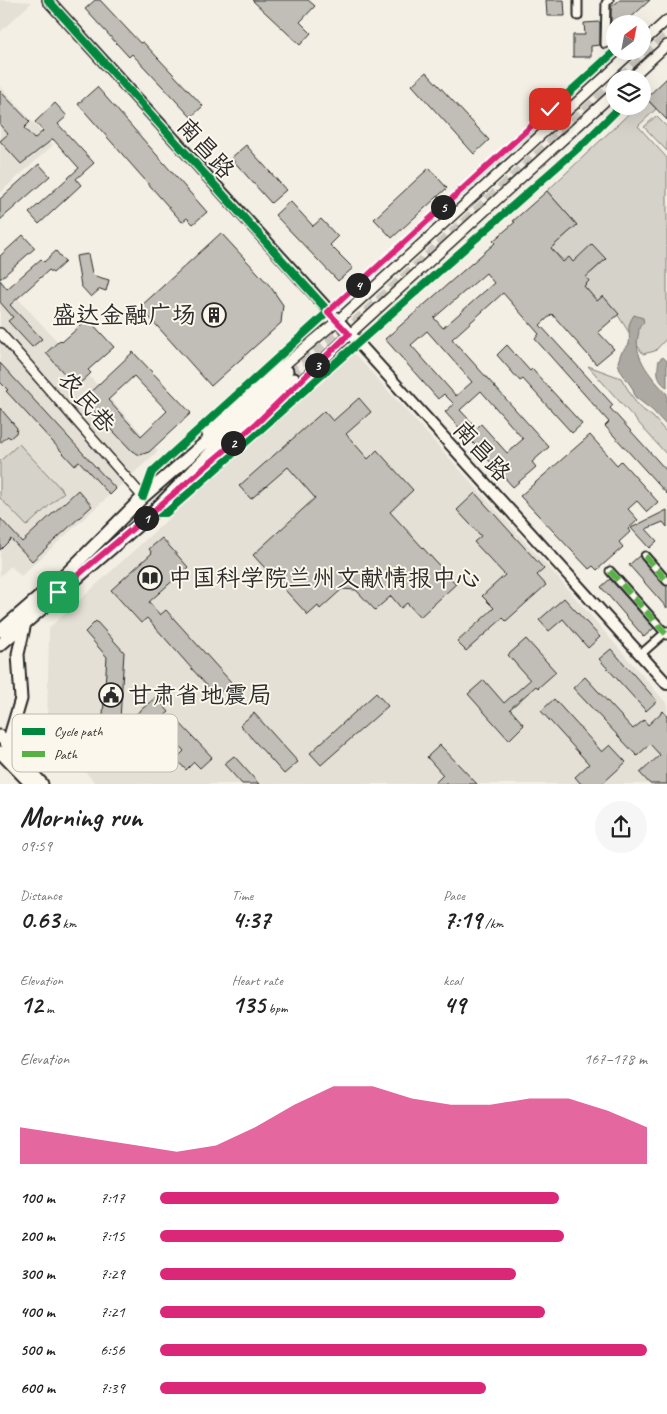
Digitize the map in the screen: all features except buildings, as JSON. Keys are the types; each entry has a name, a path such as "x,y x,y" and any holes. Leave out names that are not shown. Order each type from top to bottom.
{"main road":[{"name":"南昌路","path":"48,0 667,684"},
{"path":"0,631 21,620 171,496 218,445 291,375 143,497 21,620 0,645"},
{"path":"0,619 21,620"},
{"path":"17,714 21,699 18,654 21,620"},
{"path":"12,729 10,736 12,748"},
{"path":"0,736 12,754"},
{"path":"0,752 12,759"},
{"path":"23,772 31,784"},
{"path":"28,772 42,784"}],"street":[{"path":"578,0 578,16"},
{"path":"605,44 606,2 609,0"},
{"path":"651,35 667,20"},
{"path":"640,70 667,45"},
{"path":"158,484 239,403 337,321 623,60"},
{"path":"171,496 257,423 349,334 606,100"},
{"name":"农民巷","path":"0,333 143,497"},
{"path":"645,556 667,581"},
{"path":"610,571 666,632 640,654"}],"shaded area":[{"path":"0,0 32,2 0,32"},
{"path":"0,86 53,145 0,193"},
{"path":"651,104 656,109 651,114"},
{"path":"627,115 650,115 638,126 667,158 667,338 655,351 643,354 603,296 597,301 584,286 589,281 584,275 592,272 606,259 582,264 570,263 551,248 577,225 547,191"},
{"path":"656,116 667,127 667,151 644,127"},
{"path":"0,279 158,451 21,576 11,566 0,576"},
{"path":"634,315 643,318 644,323 640,327 637,344 641,360 650,375 667,394 667,426 652,410 635,397 633,389 620,370 618,362 621,353 629,344 629,326"},
{"path":"352,351 560,580 667,704 667,784 96,784 86,772 178,772 178,714 47,714 49,628"},
{"path":"663,357 667,361 667,387 663,385 658,375 659,360"},
{"path":"588,366 621,378 638,406 653,417 667,433 667,455"},
{"path":"19,444 64,492 27,526 0,498 0,461"}],"tunnel":[{"path":"631,70 667,37"},
{"path":"294,379 606,92"},
{"path":"287,371 332,330"}],"marked path":[{"path":"645,556 667,581"},
{"path":"610,571 667,635"}],"cycle path":[{"path":"48,0 337,321"},
{"path":"143,497 152,472 606,59"},
{"path":"152,513 166,513 586,141 612,115"}],"place":[{"name":"盛达金融广场","path":"214,315"},
{"name":"中国科学院兰州文献情报中心","path":"150,578"},
{"name":"甘肃省地震局","path":"111,695"}],"route":[{"path":"58,592 257,423 349,334 328,312 550,109"}]}
